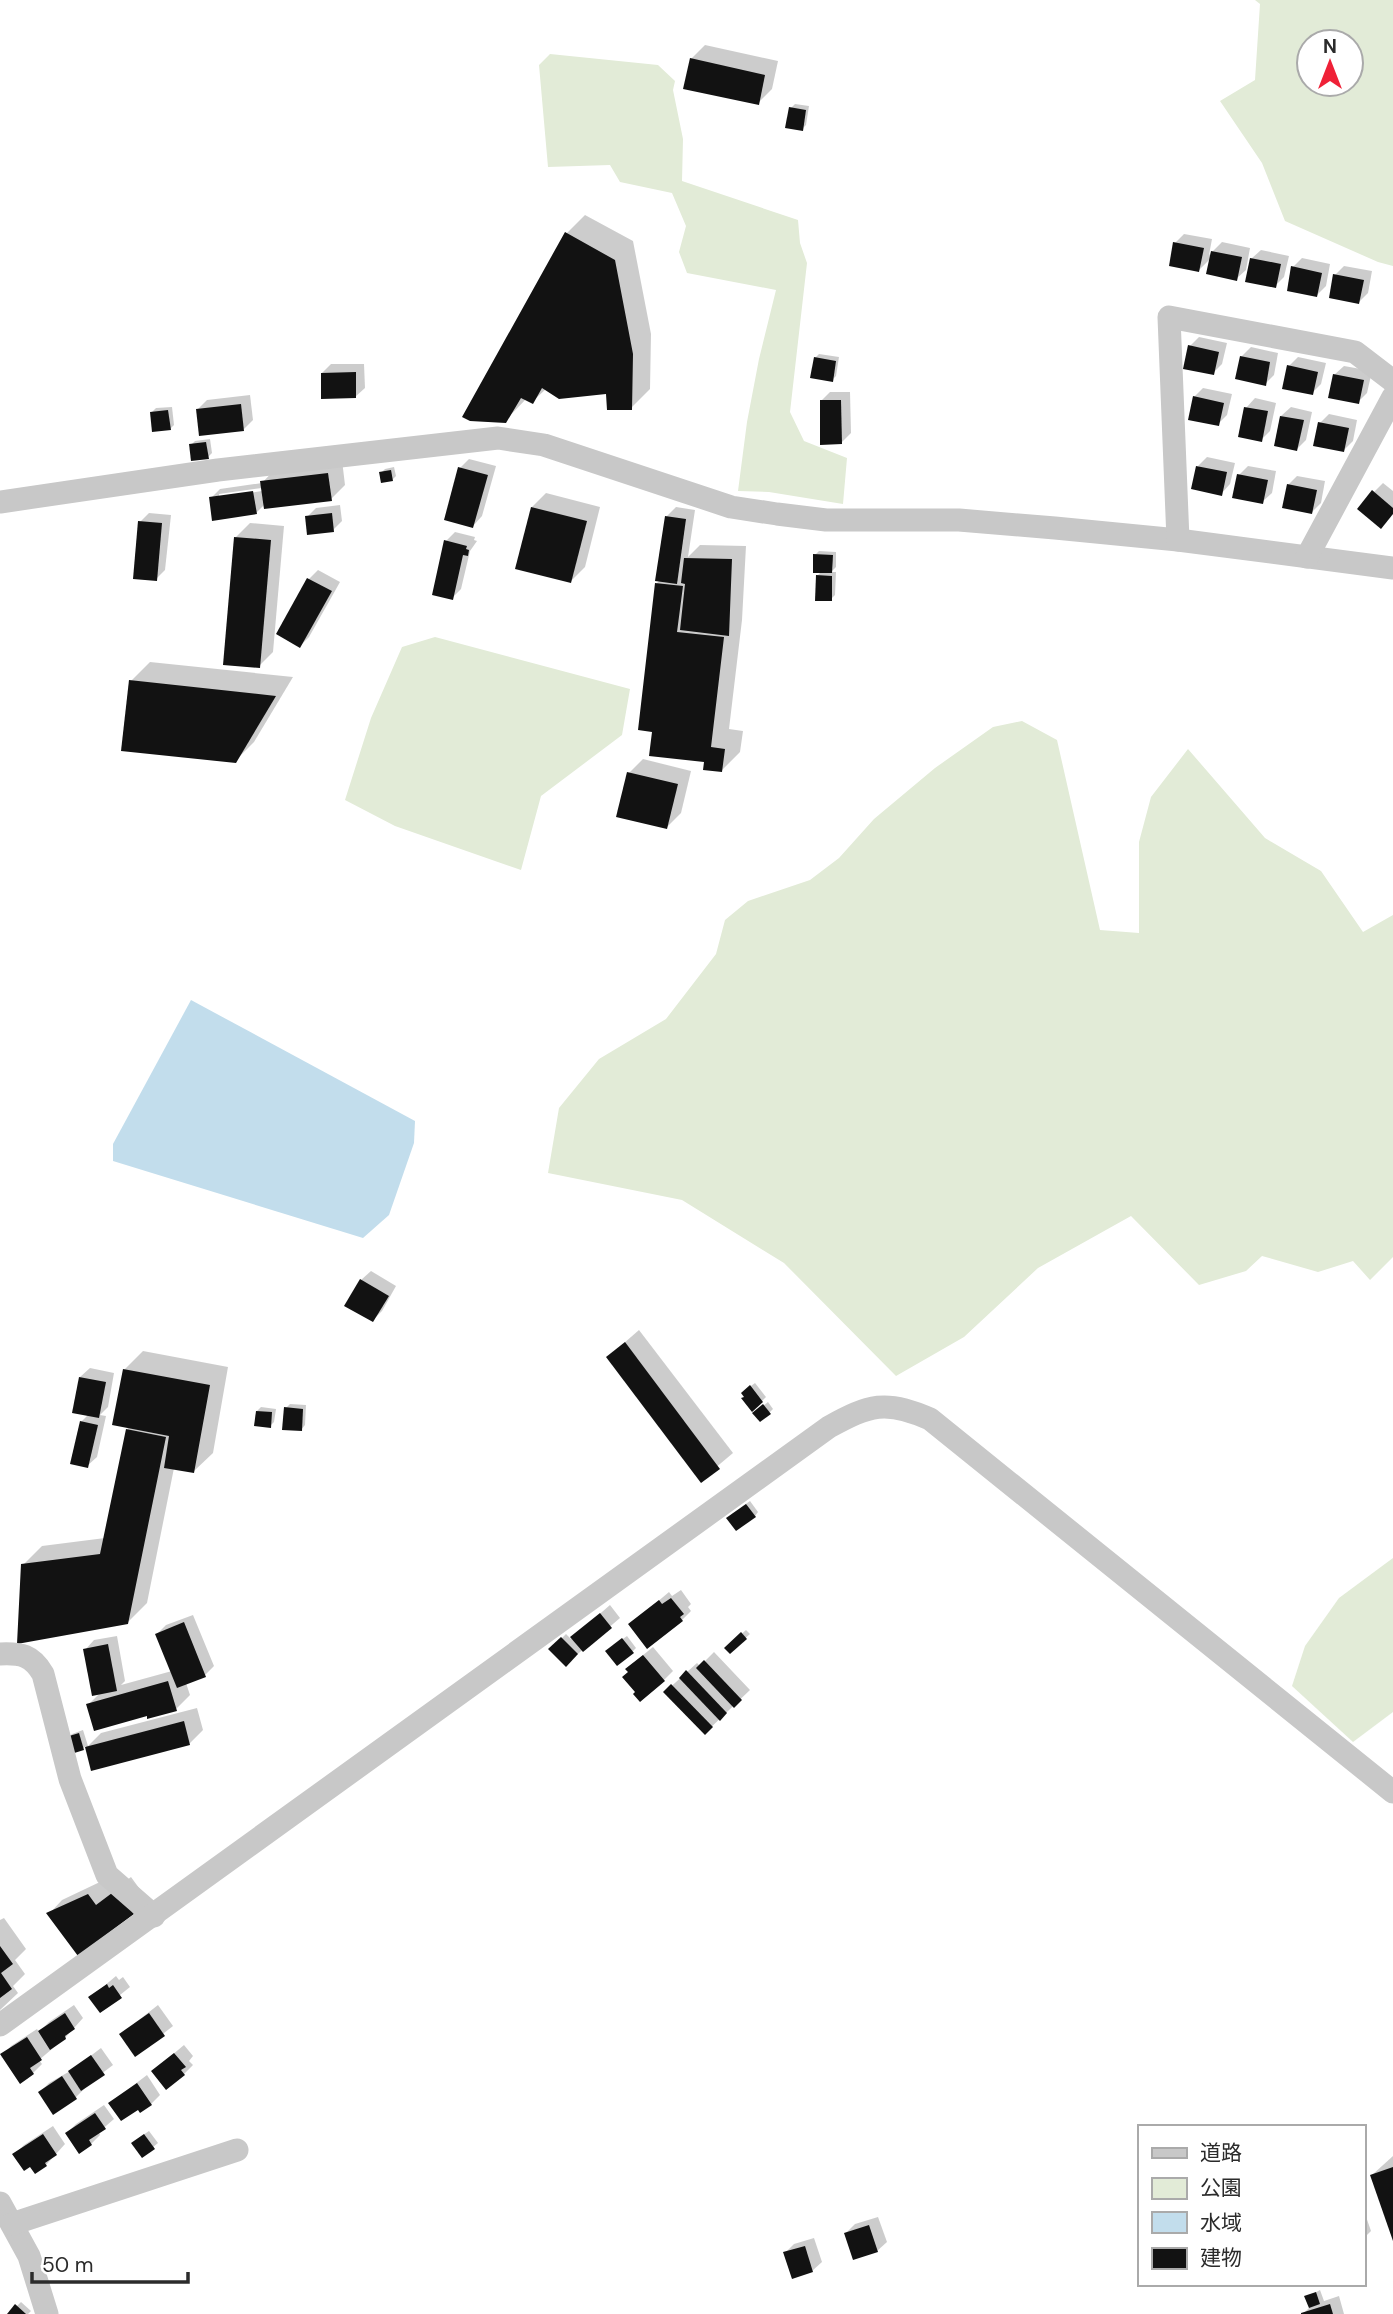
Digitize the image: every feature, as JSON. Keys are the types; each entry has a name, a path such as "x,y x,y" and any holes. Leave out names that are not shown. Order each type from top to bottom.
{"street":[{"path":"1178,540 1169,317 1355,352 1393,381"},
{"path":"1307,557 1393,397"},
{"path":"0,502 218,470 498,438 544,445 731,507 826,520 959,520 1178,540 1393,568"},
{"path":"0,2025 829,1427 872,1407 910,1410 930,1419 1393,1792"},
{"path":"0,1654 22,1653 36,1661 43,1674 69,1779 107,1875 154,1916"},
{"path":"12,2224 237,2150"},
{"path":"0,2203 29,2256 47,2314"}],"green space":[{"path":"1255,0 1393,0 1393,266 1285,221 1262,163 1220,101 1255,80 1260,4"},
{"path":"550,54 658,65 675,81 673,90 683,139 682,181 798,220 800,243 807,263 790,412 804,441 847,458 843,504 769,492 738,491 747,422 776,290 687,273 679,252 686,226 672,193 620,182 610,165 548,167 539,65"},
{"path":"435,637 630,689 622,735 541,796 521,870 395,826 345,800 371,718 402,647"},
{"path":"1022,721 1057,740 1100,930 1139,933 1139,842 1151,797 1188,749 1265,838 1321,871 1363,932 1393,915 1393,1257 1370,1280 1353,1261 1318,1272 1262,1256 1246,1271 1199,1285 1131,1216 1038,1268 964,1337 896,1376 784,1263 682,1200 548,1173 559,1108 599,1059 666,1019 716,954 725,920 748,901 810,880 839,858 874,819 935,768 993,727"},
{"path":"1393,1558 1393,1712 1353,1742 1292,1686 1305,1646 1339,1598"}],"water":[{"path":"191,1000 415,1121 414,1143 389,1215 363,1238 113,1161 113,1144"}],"building":[{"path":"690,58 765,75 759,105 683,89"},
{"path":"789,107 806,110 803,131 785,128"},
{"path":"565,232 615,260 633,354 632,410 607,410 606,394 559,399 542,388 533,404 521,398 506,423 470,421 462,417"},
{"path":"1173,242 1204,248 1199,272 1169,266"},
{"path":"1211,251 1242,257 1237,281 1206,274"},
{"path":"1250,258 1281,264 1276,288 1245,282"},
{"path":"1291,266 1322,273 1317,297 1287,291"},
{"path":"1333,274 1364,280 1359,304 1329,298"},
{"path":"1188,345 1219,352 1214,375 1183,369"},
{"path":"1240,356 1270,362 1266,386 1235,379"},
{"path":"814,357 836,361 833,382 810,378"},
{"path":"1287,365 1318,372 1313,395 1282,389"},
{"path":"356,372 356,398 321,399 321,373"},
{"path":"1333,374 1364,380 1359,404 1328,398"},
{"path":"1193,396 1224,403 1219,426 1188,420"},
{"path":"820,400 841,400 842,444 820,445"},
{"path":"241,404 244,431 199,436 196,409"},
{"path":"1244,407 1268,411 1262,442 1238,437"},
{"path":"168,410 171,430 152,432 150,412"},
{"path":"1280,416 1304,420 1297,451 1274,446"},
{"path":"1318,422 1349,428 1344,452 1313,446"},
{"path":"206,442 209,459 191,461 189,444"},
{"path":"1196,466 1227,472 1222,496 1191,489"},
{"path":"458,467 488,475 473,528 444,520"},
{"path":"391,470 393,481 381,483 379,472"},
{"path":"328,473 332,501 264,509 260,481"},
{"path":"1237,474 1268,480 1263,504 1232,498"},
{"path":"1287,484 1317,490 1312,514 1282,508"},
{"path":"1372,490 1393,508 1393,514 1381,529 1357,509"},
{"path":"253,491 257,514 212,521 209,497"},
{"path":"531,507 587,521 571,583 515,569"},
{"path":"332,513 334,532 307,535 305,516"},
{"path":"665,516 686,519 677,584 655,581"},
{"path":"138,521 162,523 157,581 133,579"},
{"path":"234,537 271,540 260,668 223,665"},
{"path":"444,540 467,546 466,549 469,550 468,556 463,555 453,600 432,595"},
{"path":"813,554 833,555 832,573 813,573"},
{"path":"684,558 732,559 729,636 680,630 685,584 681,583"},
{"path":"816,575 832,576 832,601 815,601"},
{"path":"307,578 332,591 300,648 276,634"},
{"path":"655,583 683,586 677,632 724,637 711,747 725,749 722,772 703,770 704,762 649,756 652,732 638,730"},
{"path":"129,680 276,696 236,763 121,751"},
{"path":"627,772 678,784 667,829 616,817"},
{"path":"360,1279 389,1296 373,1322 344,1306"},
{"path":"625,1342 720,1469 701,1483 606,1357"},
{"path":"123,1369 210,1385 194,1473 164,1468 169,1436 112,1425"},
{"path":"79,1377 106,1382 99,1418 72,1413"},
{"path":"750,1385 763,1402 752,1412 741,1398 744,1397 741,1393"},
{"path":"763,1404 771,1414 760,1422 752,1413"},
{"path":"284,1407 303,1409 302,1431 282,1430"},
{"path":"256,1411 272,1412 271,1428 254,1426"},
{"path":"80,1421 98,1425 88,1468 70,1464"},
{"path":"126,1429 166,1437 128,1624 17,1644 21,1564 100,1554"},
{"path":"746,1504 756,1517 736,1531 726,1518"},
{"path":"671,1598 684,1614 680,1617 683,1621 647,1649 628,1624 659,1600 662,1604"},
{"path":"600,1613 612,1628 583,1652 570,1637"},
{"path":"184,1622 206,1677 177,1688 155,1634"},
{"path":"741,1632 747,1639 730,1654 724,1648"},
{"path":"561,1637 578,1654 566,1667 548,1649"},
{"path":"622,1638 634,1653 617,1666 605,1651"},
{"path":"108,1644 117,1691 92,1696 83,1649"},
{"path":"643,1655 665,1681 640,1702 622,1677 628,1672 625,1669"},
{"path":"704,1660 742,1700 734,1708 696,1668"},
{"path":"686,1670 727,1713 720,1721 679,1678"},
{"path":"168,1681 177,1711 147,1719 147,1716 94,1731 86,1704"},
{"path":"671,1684 713,1727 705,1735 663,1692"},
{"path":"184,1721 190,1745 91,1771 85,1747"},
{"path":"79,1733 84,1750 71,1754 66,1737"},
{"path":"116,1890 134,1914 78,1956 46,1913 88,1894 96,1905"},
{"path":"0,1946 13,1964 1,1973 12,1989 0,1998"},
{"path":"107,1984 109,1988 113,1985 122,1998 100,2013 88,1997"},
{"path":"65,2013 75,2029 50,2050 38,2031"},
{"path":"149,2013 165,2036 135,2057 119,2034"},
{"path":"27,2037 42,2060 30,2068 34,2074 20,2084 0,2054"},
{"path":"174,2053 186,2067 181,2070 185,2075 166,2090 151,2071"},
{"path":"91,2055 105,2075 81,2091 68,2071"},
{"path":"62,2076 77,2099 53,2115 38,2092"},
{"path":"137,2083 152,2105 121,2121 108,2103"},
{"path":"95,2113 106,2129 89,2140 92,2145 79,2154 65,2133"},
{"path":"43,2134 57,2155 35,2174 30,2167 24,2171 12,2154"},
{"path":"144,2134 155,2149 142,2158 131,2143"},
{"path":"1393,2167 1393,2241 1370,2175"},
{"path":"869,2225 878,2252 853,2260 844,2233"},
{"path":"805,2246 813,2272 792,2279 783,2252"},
{"path":"1316,2292 1320,2304 1309,2308 1304,2296"},
{"path":"15,2304 26,2314 7,2314"},
{"path":"1330,2304 1333,2314 1301,2314 1301,2313"}]}
